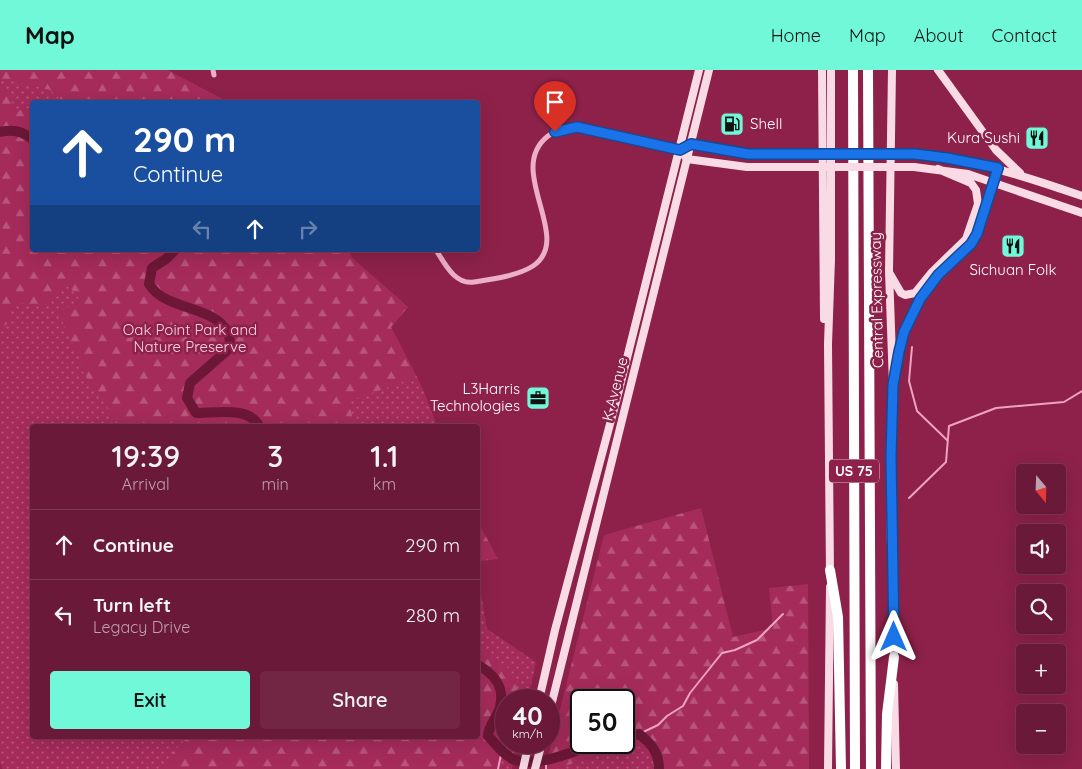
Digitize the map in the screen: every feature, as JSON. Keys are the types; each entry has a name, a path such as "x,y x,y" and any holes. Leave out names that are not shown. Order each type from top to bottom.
{"highway":[{"name":"Central Expressway","path":"853,70 855,769"},
{"name":"Central Expressway","path":"868,70 871,769"},
{"path":"830,570 838,617 841,769"},
{"path":"886,769 887,714 894,657"}],"main road":[{"name":"K Avenue","path":"542,689 699,70"},
{"name":"K Avenue","path":"555,689 709,70"},
{"path":"822,70 825,167 822,281 828,371"},
{"path":"828,769 830,570 828,371 831,250 831,70"},
{"name":"Central Expressway","path":"892,70 889,271 893,385 890,509 896,769"},
{"path":"938,70 996,150 1026,177"},
{"path":"1082,196 998,168 915,154 748,154 691,144 680,150 687,159 747,167 938,168 968,174 1082,213"},
{"path":"747,167 748,154"},
{"path":"889,271 898,290 905,295 911,295 966,239 978,204 976,190 971,183 938,168"},
{"path":"893,385 901,342 909,320 929,287 971,244 977,234 998,168"},
{"path":"624,367 634,368"},
{"path":"600,457 612,459"},
{"path":"572,565 586,569"},
{"path":"523,769 526,754"},
{"path":"535,769 539,754"}],"street":[{"path":"437,252 451,273 460,280 470,282 506,276 525,270 538,261 547,239 545,223 535,188 533,164 539,147 546,138 555,132 577,127 680,150"}],"green space":[{"name":"Oak Point Park and Nature Preserve","path":"0,70 167,70 224,100 30,100 30,252 349,252 352,258 408,307 391,327 423,389 436,424 30,424 30,739 480,739 480,588 487,629 536,662 530,689 495,689 495,754 515,754 512,769 2,769 0,762"},
{"path":"0,70 167,70 224,100 61,100 50,90 0,78"},
{"path":"0,88 6,90 17,112 25,107 30,109 30,252 349,252 352,258 408,307 391,327 417,377 349,401 354,424 112,424 109,410 81,369 82,359 68,335 59,313 58,308 79,306 78,295 67,286 59,287 55,299 38,306 20,302 10,305 10,321 4,326 0,323"},
{"path":"701,508 733,637 773,628 769,588 808,584 809,769 652,769 656,758 635,746 635,689 570,689 570,754 604,754 555,769 545,769 549,754 560,754 560,710 604,535"},
{"path":"480,526 498,559 481,561 480,564"},
{"path":"480,648 508,668 516,681 517,689 495,689 495,754 503,754 500,769 161,769 186,739 480,739"},
{"path":"635,746 656,758 652,769 555,769 604,754 635,754"}],"waterway":[{"path":"0,132 17,131 30,138"},
{"path":"173,252 152,268 149,284 156,293 166,299 212,317 222,324 230,340 230,348 190,383 187,398 196,413 240,413 248,416 257,424"},
{"path":"912,347 909,381 917,411 947,440"},
{"path":"909,498 946,462 949,426 996,408 1064,402 1082,391"},
{"path":"639,734 658,725 667,716 683,706 690,693 722,653 735,650 757,640 783,614"},
{"path":"480,666 489,672 497,682 501,693 500,707 488,736 504,753 515,760 524,762 547,760 570,753"},
{"path":"635,735 639,734 651,745 656,754 659,769"},
{"path":"498,769 501,754"},
{"path":"546,759 546,769"}],"place":[{"name":"Shell","path":"732,124"},
{"name":"Kura Sushi","path":"1037,138"},
{"name":"Sichuan Folk","path":"1013,246"},
{"name":"L3Harris Technologies","path":"538,398"}],"route":[{"path":"555,132 568,127 577,127 680,150 691,144 748,154 915,154 998,168 977,234 971,244 938,275 920,299 904,332 899,352 893,385 890,509 894,637"}]}
